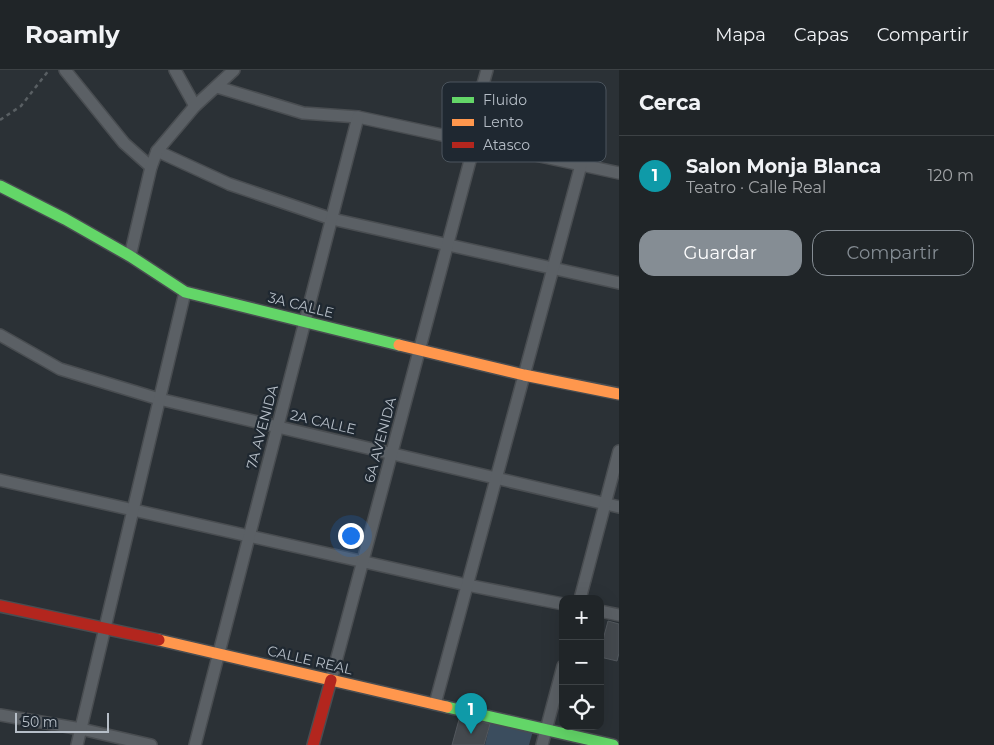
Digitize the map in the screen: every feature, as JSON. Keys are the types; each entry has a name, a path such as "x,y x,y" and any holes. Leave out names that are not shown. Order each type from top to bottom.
{"street":[{"path":"65,70 124,143 151,167"},
{"path":"175,70 195,106"},
{"path":"130,256 151,167 157,151 195,106 234,70"},
{"path":"217,87 303,113 358,117 442,135"},
{"name":"7A AVENIDA","path":"196,745 358,117"},
{"path":"157,151 229,184 332,219 619,282"},
{"name":"6A AVENIDA","path":"313,745 448,244 466,162"},
{"path":"567,162 619,173"},
{"path":"435,704 581,165"},
{"name":"3A CALLE","path":"0,186 65,219 130,256 185,292 419,350 619,394"},
{"path":"77,745 185,292"},
{"name":"2A CALLE","path":"0,335 60,369 159,400 619,507"},
{"path":"581,595 619,451"},
{"path":"0,480 467,585 559,603"},
{"name":"CALLE REAL","path":"0,606 105,628 613,745"},
{"path":"604,612 619,615"},
{"path":"542,745 559,681"},
{"path":"0,715 81,729 151,745"}],"path":[{"path":"0,120 21,106 49,70"}],"water":[{"path":"491,720 533,731 529,745 485,745"}],"building":[{"path":"608,621 619,624 619,653 617,661 604,658 604,636"},
{"path":"460,716 490,724 484,745 452,745"}],"traffic: fast":[{"path":"0,186 65,219 130,256 185,292 399,345"},
{"path":"447,707 613,745"}],"traffic: slow":[{"path":"399,345 524,375 619,394"},
{"path":"159,640 447,707"}],"traffic: jam":[{"path":"0,606 159,640"},
{"path":"313,745 331,680"}],"place":[{"name":"Salon Monja Blanca","path":"471,734"}]}
